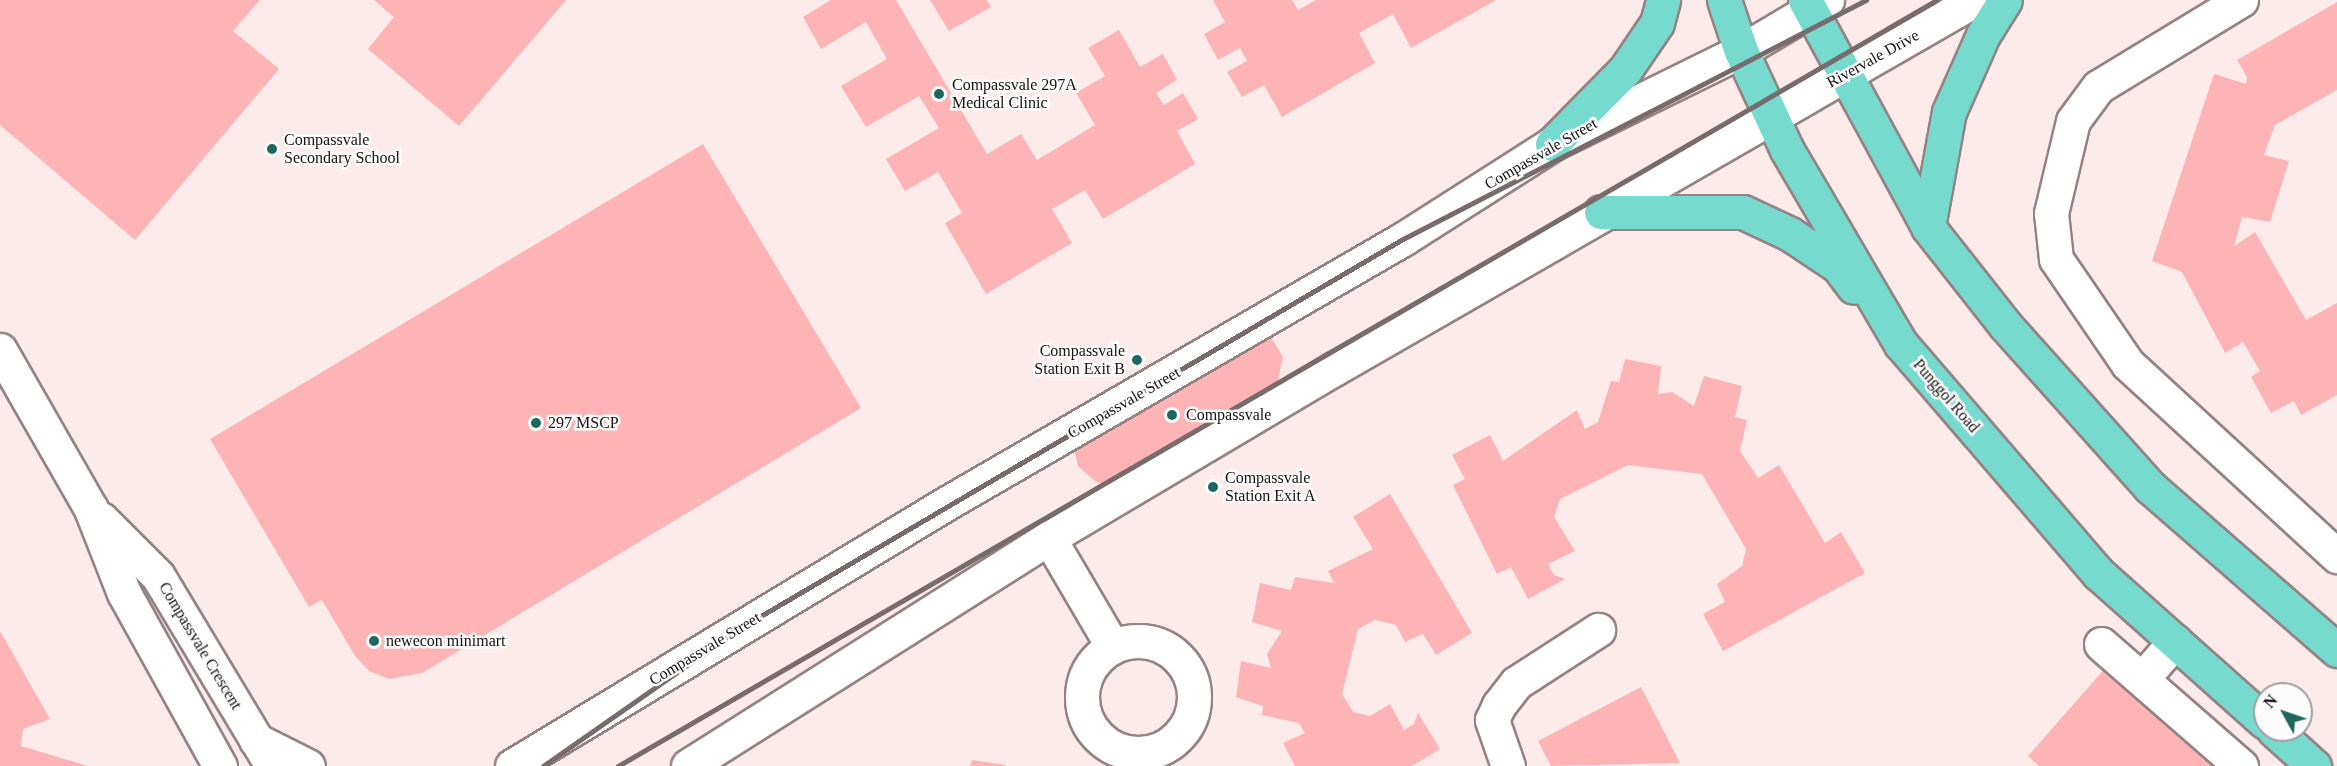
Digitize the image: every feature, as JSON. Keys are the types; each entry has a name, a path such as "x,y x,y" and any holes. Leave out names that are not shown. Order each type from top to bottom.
{"main road":[{"path":"1552,144 1625,70 1657,23 1663,0"},
{"name":"Punggol Road","path":"1724,0 1741,51 1772,119 1901,344 2099,574 2253,711"},
{"path":"1928,227 1949,112 1983,35 2005,0"},
{"path":"1814,4 1845,73 1928,227 2006,326 2150,487 2337,650"},
{"path":"1601,212 1743,212 1790,234 1838,266 1901,344"},
{"path":"2287,742 2314,766"}],"street":[{"name":"Rivervale Drive","path":"1772,119 1845,73 1975,0"},
{"path":"2241,0 2098,87 2073,121 2051,213 2056,259 2128,364 2337,556"},
{"path":"1741,51 1814,4"},
{"name":"Compassvale Street","path":"512,766 947,502 1394,245 1552,144 1741,51"},
{"path":"688,766 1049,538 1601,212 1772,119"},
{"name":"Compassvale Crescent","path":"0,350 92,509 124,593 220,766"},
{"name":"Compassvale Crescent","path":"92,509 158,576 264,753"},
{"path":"1049,538 1113,647"},
{"path":"1508,766 1492,720 1499,705 1516,683 1598,630"},
{"path":"1134,641 1155,643 1174,654 1188,670 1195,691 1193,712 1174,756 1128,753 1110,746 1094,733 1082,696 1086,676 1097,659 1113,647 1134,641"},
{"path":"2142,680 2175,641"},
{"path":"2101,644 2241,766"},
{"path":"264,753 308,766"}],"building":[{"path":"0,0 260,0 233,31 279,69 135,240 0,125"},
{"path":"374,0 566,0 459,126 368,49 394,17"},
{"path":"831,0 896,0 987,154 1021,134 1037,160 1095,125 1076,93 1105,76 1088,48 1119,30 1140,67 1163,54 1177,80 1156,93 1164,105 1183,93 1198,119 1177,131 1195,164 1103,219 1085,190 1052,209 1072,243 986,294 945,223 962,213 938,172 905,191 886,159 939,128 919,96 866,127 841,86 887,59 866,22 821,49 803,17"},
{"path":"930,0 987,0 991,7 949,31"},
{"path":"1213,0 1292,0 1298,10 1316,0 1496,0 1411,48 1393,14 1359,33 1375,63 1282,117 1264,85 1242,97 1227,72 1247,61 1240,48 1218,60 1204,34 1225,22"},
{"path":"2337,2 2337,90 2275,125 2264,155 2289,161 2270,222 2242,217 2234,246 2255,232 2306,320 2337,303 2337,395 2301,415 2294,401 2271,413 2251,377 2260,371 2243,342 2225,353 2182,272 2152,261 2214,74 2246,84 2247,77 2237,60"},
{"name":"297 MSCP","path":"703,144 861,408 422,673 389,679 369,671 355,656 322,600 309,607 210,439"},
{"name":"Compassvale","path":"1261,331 1271,337 1283,357 1276,389 1108,485 1096,482 1078,466 1073,444"},
{"path":"1625,359 1661,366 1658,394 1672,392 1694,406 1704,376 1742,386 1735,417 1747,420 1740,451 1758,478 1779,465 1825,543 1841,532 1865,573 1723,651 1703,614 1725,602 1717,584 1742,566 1746,549 1702,474 1628,465 1560,499 1554,517 1575,551 1548,564 1554,575 1565,579 1528,599 1511,567 1497,574 1453,485 1465,479 1452,455 1490,435 1503,461 1577,410 1585,429 1598,422 1611,381 1619,382"},
{"path":"1390,494 1472,633 1436,655 1423,634 1405,642 1396,625 1375,620 1358,629 1342,694 1353,712 1370,716 1390,704 1404,730 1414,724 1418,713 1440,749 1412,766 1295,766 1283,743 1305,733 1299,723 1262,715 1263,706 1236,697 1241,661 1271,668 1267,654 1282,631 1252,622 1260,583 1291,590 1295,577 1334,583 1328,571 1373,549 1353,517"},
{"path":"0,631 50,719 23,729 21,746 88,766 0,766"},
{"path":"2108,665 2220,766 2039,766 2028,756"},
{"path":"1641,687 1680,763 1551,766 1538,741"},
{"path":"972,760 1006,765 1006,766 970,766"}],"railway":[{"path":"543,766 737,630 1403,239 1866,0"},
{"path":"618,766 1937,0"}],"place":[{"name":"Compassvale 297A Medical Clinic","path":"939,94"},
{"name":"Compassvale Secondary School","path":"272,149"},
{"name":"Compassvale Station Exit B","path":"1137,360"},
{"name":"Compassvale","path":"1172,415"},
{"name":"297 MSCP","path":"536,423"},
{"name":"Compassvale Station Exit A","path":"1213,487"},
{"name":"newecon minimart","path":"374,641"}]}
